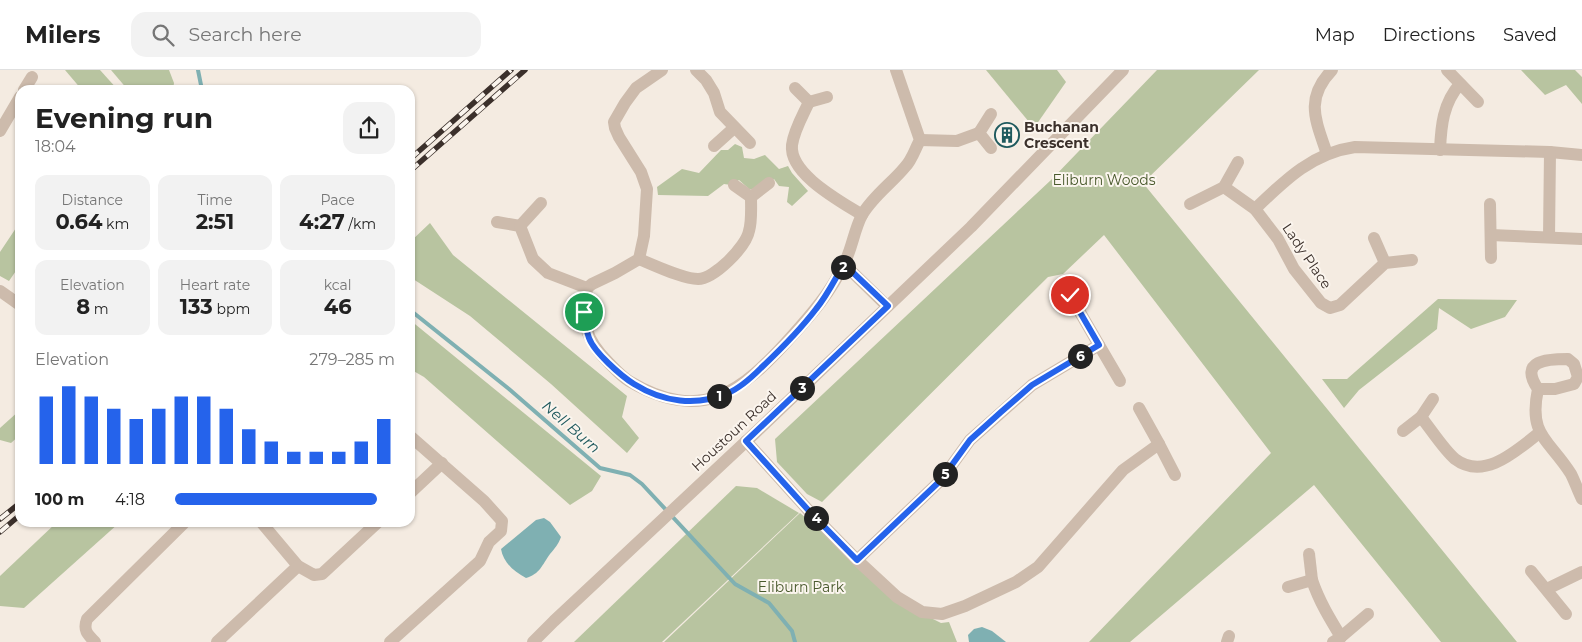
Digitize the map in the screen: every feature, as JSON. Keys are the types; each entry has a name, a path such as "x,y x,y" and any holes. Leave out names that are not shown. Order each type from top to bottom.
{"street":[{"path":"639,259 644,236 647,189 640,172 619,137 614,122 636,88 662,70"},
{"path":"696,70 706,80 714,93 720,112 750,143"},
{"path":"586,288 584,312 589,339 625,379 645,391 667,399 684,402 704,400 728,393 748,379 778,352 817,309 844,264 862,215 907,165 920,140 896,70"},
{"name":"Houstoun Road","path":"533,642 971,227 1123,70"},
{"path":"1327,154 1314,116 1314,100 1319,85 1332,70"},
{"path":"1447,70 1478,102"},
{"path":"27,85 32,77"},
{"path":"1440,150 1445,111 1454,91 1460,84"},
{"path":"795,88 808,102"},
{"path":"808,102 827,97"},
{"path":"808,102 792,144 794,161 802,171 825,191 862,215"},
{"path":"0,131 15,106"},
{"path":"920,140 957,140 979,133 992,114"},
{"path":"714,146 734,128"},
{"path":"979,133 991,148"},
{"path":"1255,209 1288,178 1338,149 1355,147 1550,152 1582,155"},
{"path":"1549,237 1550,152"},
{"path":"1190,204 1224,187 1238,162"},
{"path":"586,288 639,259 685,276 699,279 714,273 740,249 749,232 751,197 769,183"},
{"path":"734,185 751,197"},
{"name":"Lady Place","path":"1224,187 1255,209 1278,239 1294,269 1321,303 1330,308 1340,305 1385,263"},
{"path":"520,226 541,203"},
{"path":"1490,204 1491,258"},
{"path":"497,222 520,226"},
{"path":"520,226 533,259 548,273 586,288"},
{"path":"1491,235 1582,239"},
{"path":"1374,238 1385,263 1412,260"},
{"path":"844,264 888,306"},
{"path":"0,291 15,302"},
{"path":"1070,295 1120,381"},
{"path":"857,560 941,480 970,440 1011,403 1032,385 1099,345"},
{"path":"1538,389 1535,417 1539,433 1571,475 1582,499"},
{"path":"1403,431 1421,416 1433,400"},
{"path":"1139,408 1175,475"},
{"path":"1421,416 1453,458 1466,465 1483,467 1499,462 1539,433"},
{"path":"392,641 480,560 488,542 501,530 502,521 484,501 415,440"},
{"path":"746,441 804,506 857,560 897,597 922,612 942,614 965,606 1016,582 1038,567 1123,470 1159,444"},
{"path":"415,488 442,463"},
{"path":"94,642 84,626 87,618 180,527"},
{"path":"265,527 298,566 314,575 322,574 373,527"},
{"path":"1309,554 1312,580 1331,621 1337,640 1368,614"},
{"path":"217,642 298,566"},
{"path":"1531,570 1566,614"},
{"path":"1547,589 1582,572"},
{"path":"1288,587 1312,580"}],"green space":[{"path":"65,70 100,70 114,85 78,85"},
{"path":"111,70 169,70 174,83 174,85 124,85"},
{"path":"986,70 1057,70 1066,82 1034,128"},
{"name":"Eliburn Woods","path":"1157,70 1259,70 1143,183 1517,642 1441,642 1314,485 1130,642 1089,642 1271,453 1104,235 1063,274 1048,277 822,502 807,494 777,462 775,439 1051,180"},
{"path":"1521,70 1575,70 1582,77 1582,104 1566,85 1545,95"},
{"path":"735,144 742,147 744,158 754,159 765,155 779,169 788,166 808,191 792,206 787,202 789,187 779,186 774,179 753,189 749,189 739,180 731,185 724,184 708,196 658,195 657,187 682,169 699,173 721,150 728,150"},
{"path":"430,223 453,255 627,396 622,417 639,438 627,453 551,384 470,316 415,280 415,237"},
{"path":"15,230 15,272 9,281 0,276 0,252"},
{"path":"1438,299 1517,300 1505,317 1471,329 1439,308 1437,329 1359,390 1344,408 1322,379 1347,379"},
{"path":"415,324 601,476 592,491 570,505 424,377 415,372"},
{"path":"15,414 15,439 11,443 0,440 0,428"},
{"path":"736,486 757,488 799,513 662,642 574,642"},
{"name":"Eliburn Park","path":"800,513 913,609 941,623 949,622 957,642 664,642"},
{"path":"52,527 115,527 24,608 0,606 0,576"}],"water":[{"path":"544,518 550,522 561,537 540,569 535,574 526,578 510,566 504,558 501,549 536,520"},
{"path":"982,627 992,631 1006,642 969,642 968,635 974,629"}],"waterway":[{"name":"Nell Burn","path":"198,70 201,85"},
{"name":"Nell Burn","path":"415,314 509,389 600,468 630,475 642,484 735,584 769,603 792,631 795,642"}],"railway":[{"path":"415,155 511,70"},
{"path":"415,167 525,70"},
{"path":"0,519 15,507"},
{"path":"0,532 15,519"}],"place":[{"name":"Buchanan Crescent","path":"1007,135"}],"route":[{"path":"584,312 591,343 625,379 645,391 667,399 684,402 704,400 728,393 742,384 778,352 817,309 844,264 888,306 746,441 810,512 857,560 941,480 970,440 1001,412 1032,385 1099,345 1070,295"}]}
